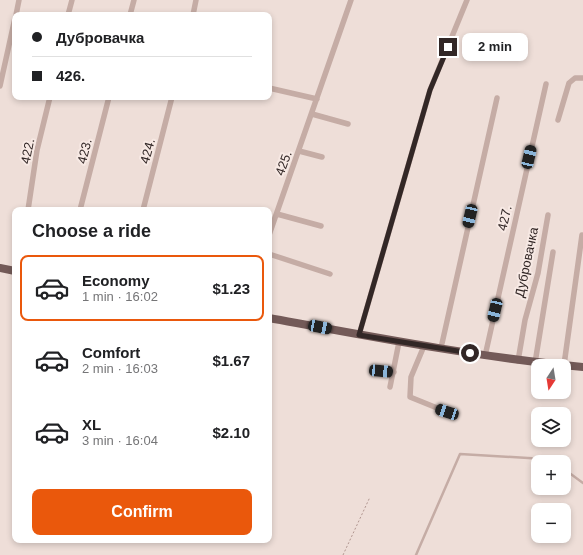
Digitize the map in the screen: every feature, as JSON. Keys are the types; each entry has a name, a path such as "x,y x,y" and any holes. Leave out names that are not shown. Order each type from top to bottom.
{"main road":[{"path":"0,268 12,270"},
{"path":"272,319 399,342 531,363"},
{"path":"571,366 583,367"}],"street":[{"path":"17,12 19,0"},
{"path":"69,12 72,0"},
{"path":"131,12 134,0"},
{"path":"193,12 196,0"},
{"name":"425.","path":"272,227 351,0"},
{"path":"359,335 430,90 467,0"},
{"path":"0,86 12,32"},
{"path":"558,120 570,83 576,78 583,78"},
{"name":"427.","path":"485,356 546,84"},
{"path":"272,89 317,99"},
{"path":"441,348 497,98"},
{"name":"422.","path":"28,207 38,150 49,100"},
{"name":"423.","path":"81,207 108,100"},
{"name":"424.","path":"144,207 171,100"},
{"path":"312,114 348,124"},
{"path":"299,151 322,157"},
{"path":"277,214 321,226"},
{"name":"Дубровачка","path":"518,361 525,320 538,273 548,215"},
{"path":"565,359 582,235"},
{"name":"Дубровачка","path":"536,359 553,252"},
{"path":"272,255 330,274"},
{"path":"390,387 399,342"},
{"path":"424,346 411,378 410,397 447,412"},
{"path":"373,370 394,372"}],"lane":[{"path":"416,555 460,454 531,458"},
{"path":"571,475 583,483"}],"path":[{"path":"343,555 370,497"}],"route":[{"path":"448,47 430,90 359,335 470,353"}]}
